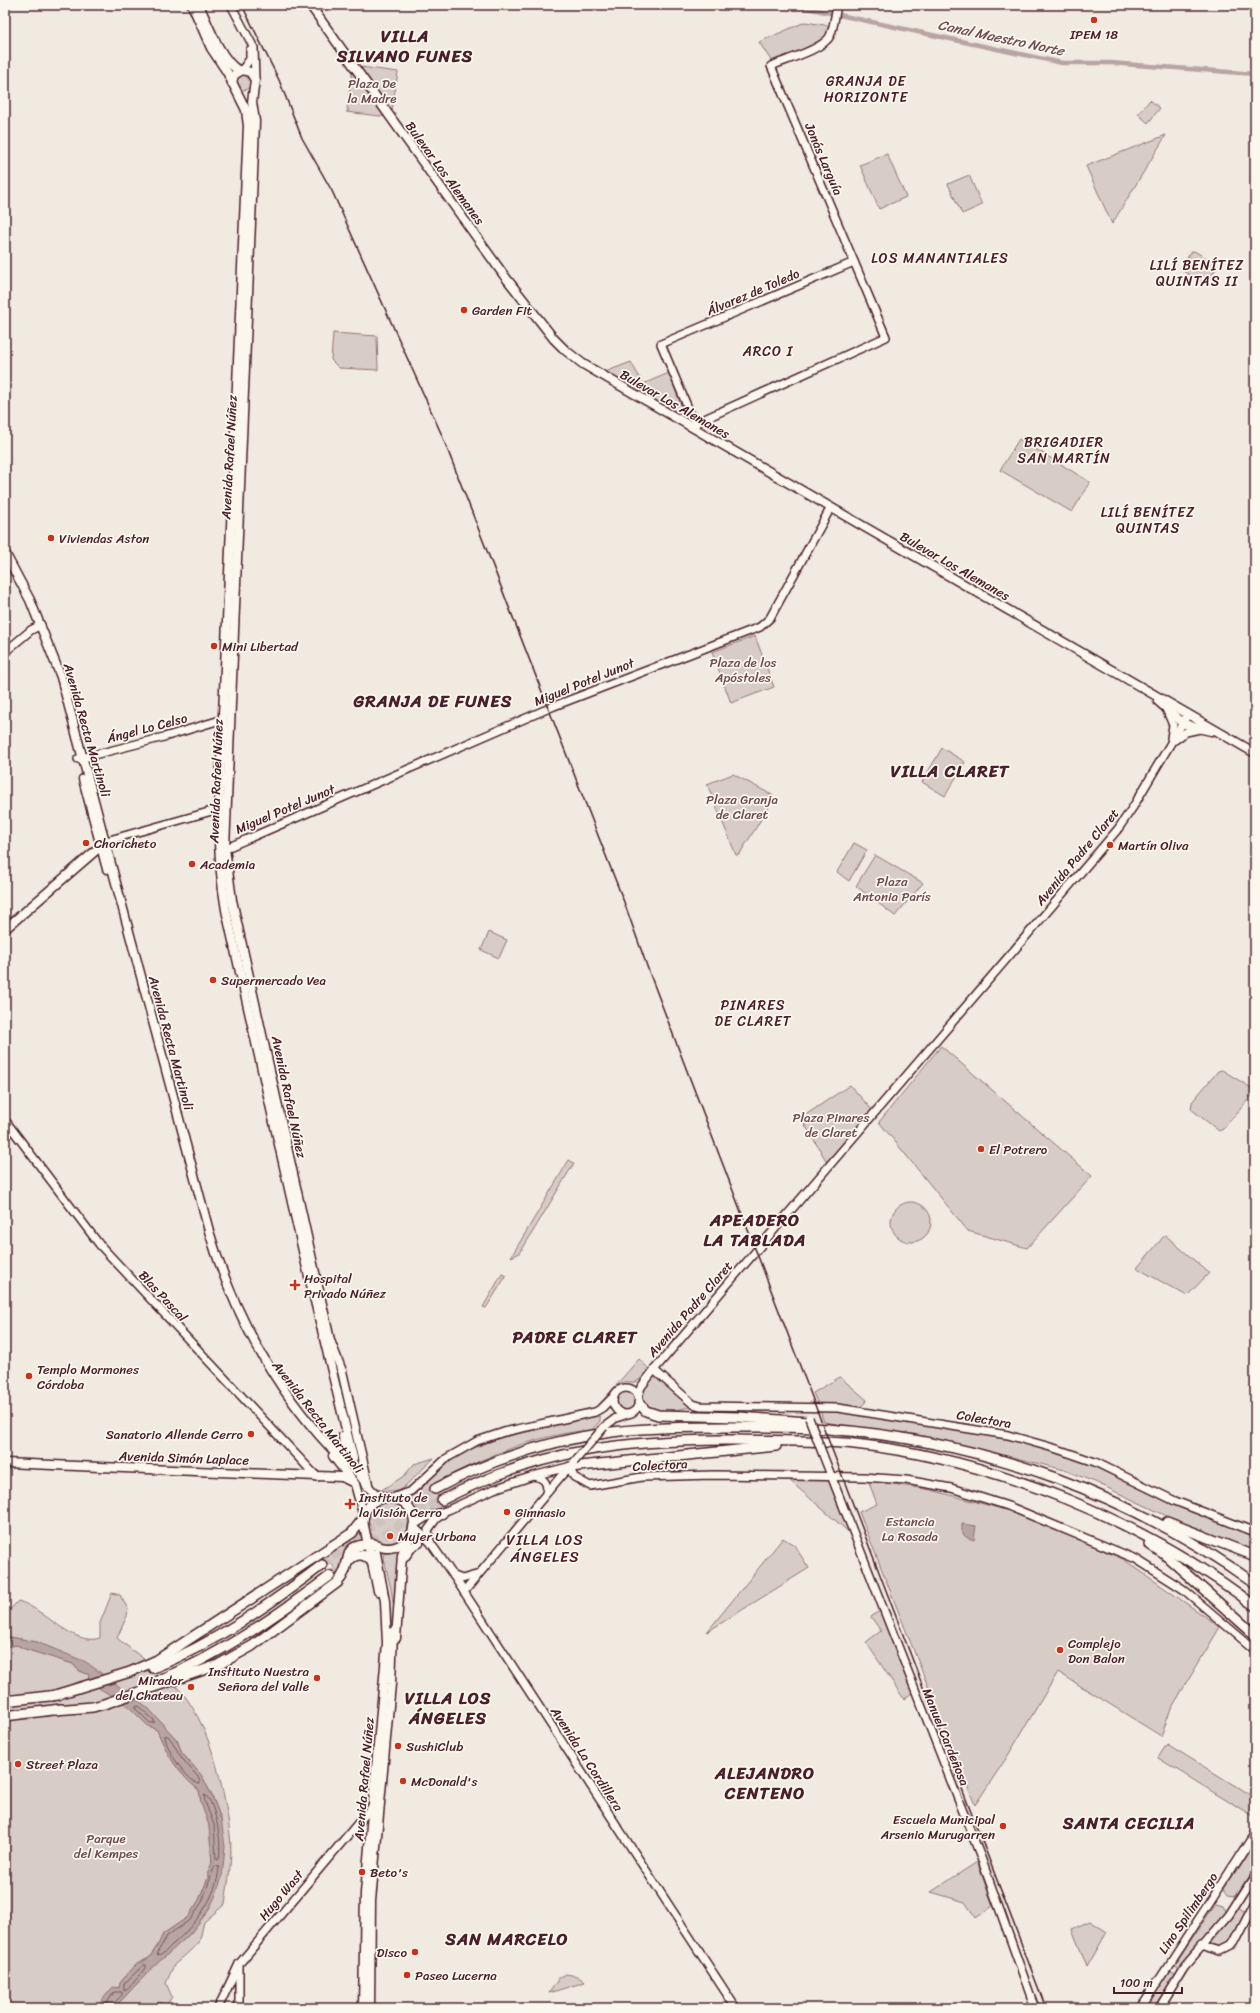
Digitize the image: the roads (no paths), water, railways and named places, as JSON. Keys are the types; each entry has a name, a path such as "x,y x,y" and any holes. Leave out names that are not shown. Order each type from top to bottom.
{"highway":[{"path":"639,1400 644,1410 654,1414 759,1418 839,1425 866,1433"},
{"path":"435,1488 484,1465 526,1450 564,1440 612,1432 660,1428 816,1428 916,1440 972,1451 1018,1464 1103,1492 1171,1524 1255,1556"},
{"path":"442,1500 480,1482 519,1467 565,1454 604,1446 656,1442 718,1440 813,1441 871,1446 967,1466 1056,1496 1160,1543 1207,1572 1255,1606"},
{"path":"576,1464 779,1446 846,1448 871,1446"},
{"path":"1064,1480 1124,1506 1166,1528 1214,1556 1255,1584"},
{"path":"1056,1496 1155,1547 1255,1635"},
{"path":"139,1671 352,1533 364,1518"},
{"path":"5,1716 55,1710 115,1696 218,1665 252,1646 337,1582 344,1573 352,1548 358,1545 376,1549"},
{"path":"347,1563 351,1558 359,1554 366,1556 372,1562"},
{"path":"5,1701 52,1696 88,1689 139,1671 191,1650 237,1625 322,1565"},
{"path":"162,1682 239,1640 330,1576"},
{"path":"5,1697 27,1699"},
{"path":"5,1720 27,1714"}],"main road":[{"path":"192,5 211,48 232,83"},
{"path":"199,5 223,54 231,66 250,72 255,83 247,94 237,92"},
{"name":"Avenida Rafael Núñez","path":"232,5 246,36 255,51 255,83 252,102 255,126 248,292 238,435 223,722 219,809 219,855 226,910 294,1208 356,1460"},
{"name":"Bulevar Los Alemanes","path":"310,5 503,274 554,339 565,350 583,364 694,427 830,509 1255,753"},
{"name":"Jonás Larguía","path":"694,427 886,337 771,66 824,43 831,34 837,6"},
{"name":"Avenida Rafael Núñez","path":"246,36 251,56 249,61 241,70 234,75 232,83 247,113 248,126 235,418 238,435 238,451 241,453 225,848 232,900 300,1200 328,1342"},
{"path":"242,246 244,252 243,286 244,290 248,292"},
{"name":"Álvarez de Toledo","path":"694,427 661,344 854,262"},
{"name":"Miguel Potel Junot","path":"225,848 554,706 760,627 770,618 830,509"},
{"name":"Avenida Recta Martinoli","path":"5,553 61,677 88,798 105,848 116,892 120,894 195,1179 216,1255 229,1293 258,1348 285,1390 318,1433 352,1467 375,1494 388,1498"},
{"name":"Avenida Recta Martinoli","path":"5,562 39,626"},
{"path":"5,652 39,626"},
{"name":"Bulevar Los Alemanes","path":"1146,690 1183,723 1193,727 1206,729 1227,737"},
{"path":"1163,705 1171,717 1173,728 1166,751"},
{"name":"Avenida Padre Claret","path":"639,1400 640,1390 654,1370 1124,822 1188,714"},
{"name":"Ángel Lo Celso","path":"80,758 164,737 217,721 223,722"},
{"path":"223,722 229,734"},
{"path":"1166,751 1183,734 1193,730 1206,729"},
{"name":"Avenida Recta Martinoli","path":"80,758 182,1150 212,1257 239,1323 260,1361 313,1434 349,1475 357,1489"},
{"path":"5,929 103,843 219,809 227,802"},
{"path":"219,855 225,848"},
{"name":"Blas Pascal","path":"5,1120 99,1244 316,1477"},
{"path":"182,1150 186,1152 192,1174 195,1179"},
{"path":"281,1151 286,1157 292,1186 297,1189"},
{"path":"294,1208 295,1204 300,1200"},
{"path":"328,1342 328,1370 345,1444 341,1451 338,1452 334,1450"},
{"path":"328,1342 342,1371 369,1488"},
{"name":"Colectora","path":"654,1370 693,1404 700,1406 838,1408 990,1431 1029,1440 1095,1462 1170,1498 1255,1532"},
{"name":"Avenida Padre Claret","path":"628,1388 646,1380"},
{"path":"364,1518 371,1505 388,1498 407,1493 442,1462 470,1444 504,1432 595,1412 602,1408 620,1389 628,1388 634,1390 639,1400 634,1412 625,1414 605,1425"},
{"path":"464,1592 561,1476 576,1464 605,1425 613,1405 614,1396"},
{"path":"613,1405 618,1412 625,1414"},
{"name":"Manuel Cardeñosa","path":"805,1408 980,1855 1035,2008"},
{"name":"Avenida Simón Laplace","path":"5,1464 347,1478 357,1489"},
{"path":"393,1650 396,1636 401,1565 405,1542 414,1525 429,1516 448,1510 494,1490 533,1476 576,1464"},
{"name":"Colectora","path":"576,1464 572,1475 586,1486 627,1479 675,1476 851,1476 906,1480 968,1493 1008,1506 1109,1547 1146,1565 1174,1582 1255,1650"},
{"path":"533,1476 545,1481 547,1488 546,1494"},
{"path":"357,1489 366,1532 376,1549 372,1562 381,1609 385,1679"},
{"path":"388,1498 399,1500 408,1507 413,1516 414,1525"},
{"path":"376,1549 391,1548 405,1542 432,1544 428,1534 430,1528 436,1519 448,1510"},
{"name":"Avenida La Cordillera","path":"414,1525 432,1544 453,1575 736,2008"},
{"path":"401,1565 407,1553 419,1543"},
{"name":"Avenida Rafael Núñez","path":"370,2008 371,1902 393,1650 391,1603 376,1549"},
{"name":"Avenida Rafael Núñez","path":"363,2008 364,1898 385,1679 388,1623 384,1590 376,1549"},
{"path":"453,1575 462,1579 471,1578 478,1574"},
{"name":"Hugo Wast","path":"218,2008 238,1964 381,1797"},
{"name":"Lino Spilimbergo","path":"1141,2008 1190,1929 1214,1897 1255,1832"},
{"name":"Lino Spilimbergo","path":"1159,2008 1185,1966 1229,1915 1255,1874"},
{"path":"1201,1946 1221,1952 1231,1947 1255,1902"},
{"path":"238,1964 239,2008"}],"water":[{"path":"962,1524 976,1526 974,1540 966,1537 962,1533"},
{"path":"5,1636 37,1642 86,1662 147,1707 177,1740 182,1753 202,1776 221,1819 225,1847 222,1877 208,1911 189,1935 151,1969 114,2008 100,2008 103,1999 113,1987 119,1988 120,1983 137,1964 149,1958 158,1945 163,1934 188,1917 199,1900 208,1878 208,1872 212,1863 209,1825 201,1803 199,1790 185,1777 174,1763 157,1730 148,1726 129,1707 88,1681 89,1675 78,1670 73,1664 25,1649 17,1645 5,1647"}],"waterway":[{"name":"Canal Maestro Norte","path":"793,5 1062,63 1110,63 1255,74"}],"tunnel":[{"path":"353,1458 363,1500"},
{"path":"322,1565 377,1521 435,1489"},
{"path":"330,1576 398,1525 442,1500"},
{"path":"366,1512 375,1549"}],"railway":[{"path":"242,5 279,80 302,138 332,191 441,433 624,902 648,969 1046,2008"}],"place":[{"name":"IPEM 18","path":"1094,20"},
{"name":"Garden Fit","path":"464,310"},
{"name":"Viviendas Aston","path":"51,538"},
{"name":"Mini Libertad","path":"214,646"},
{"name":"Choricheto","path":"86,843"},
{"name":"Martín Oliva","path":"1110,845"},
{"name":"Academia","path":"192,864"},
{"name":"Supermercado Vea","path":"213,980"},
{"name":"El Potrero","path":"981,1149"},
{"name":"Hospital Privado Núñez","path":"295,1285"},
{"name":"Templo Mormones Córdoba","path":"29,1376"},
{"name":"Sanatorio Allende Cerro","path":"251,1434"},
{"name":"Instituto de la Visión Cerro","path":"350,1504"},
{"name":"Gimnasio","path":"507,1512"},
{"name":"Mujer Urbana","path":"390,1536"},
{"name":"Complejo Don Balon","path":"1060,1650"},
{"name":"Instituto Nuestra Señora del Valle","path":"317,1678"},
{"name":"Mirador del Chateau","path":"191,1687"},
{"name":"SushiClub","path":"398,1746"},
{"name":"Street Plaza","path":"18,1764"},
{"name":"McDonald's","path":"403,1781"},
{"name":"Escuela Municipal Arsenio Murugarren","path":"1003,1826"},
{"name":"Beto's","path":"362,1872"},
{"name":"Disco","path":"415,1952"},
{"name":"Paseo Lucerna","path":"407,1975"}],"district":[{"name":"VILLA SILVANO FUNES","path":"405,46"},
{"name":"GRANJA DE HORIZONTE","path":"866,90"},
{"name":"LOS MANANTIALES","path":"940,258"},
{"name":"LILÍ BENÍTEZ QUINTAS II","path":"1197,274"},
{"name":"ARCO I","path":"768,351"},
{"name":"BRIGADIER SAN MARTÍN","path":"1064,450"},
{"name":"LILÍ BENÍTEZ QUINTAS","path":"1148,520"},
{"name":"GRANJA DE FUNES","path":"433,701"},
{"name":"VILLA CLARET","path":"950,771"},
{"name":"PINARES DE CLARET","path":"753,1014"},
{"name":"APEADERO LA TABLADA","path":"755,1230"},
{"name":"PADRE CLARET","path":"575,1337"},
{"name":"VILLA LOS ÁNGELES","path":"545,1548"},
{"name":"VILLA LOS ÁNGELES","path":"448,1708"},
{"name":"ALEJANDRO CENTENO","path":"765,1783"},
{"name":"SANTA CECILIA","path":"1129,1823"},
{"name":"SAN MARCELO","path":"507,1939"}],"park label":[{"name":"Plaza De la Madre","path":"372,90"},
{"name":"Plaza de los Apóstoles","path":"743,670"},
{"name":"Plaza Granja de Claret","path":"742,806"},
{"name":"Plaza Antonia París","path":"892,888"},
{"name":"Plaza Pinares de Claret","path":"831,1124"},
{"name":"Estancia La Rosada","path":"910,1528"},
{"name":"Parque del Kempes","path":"106,1846"}]}
